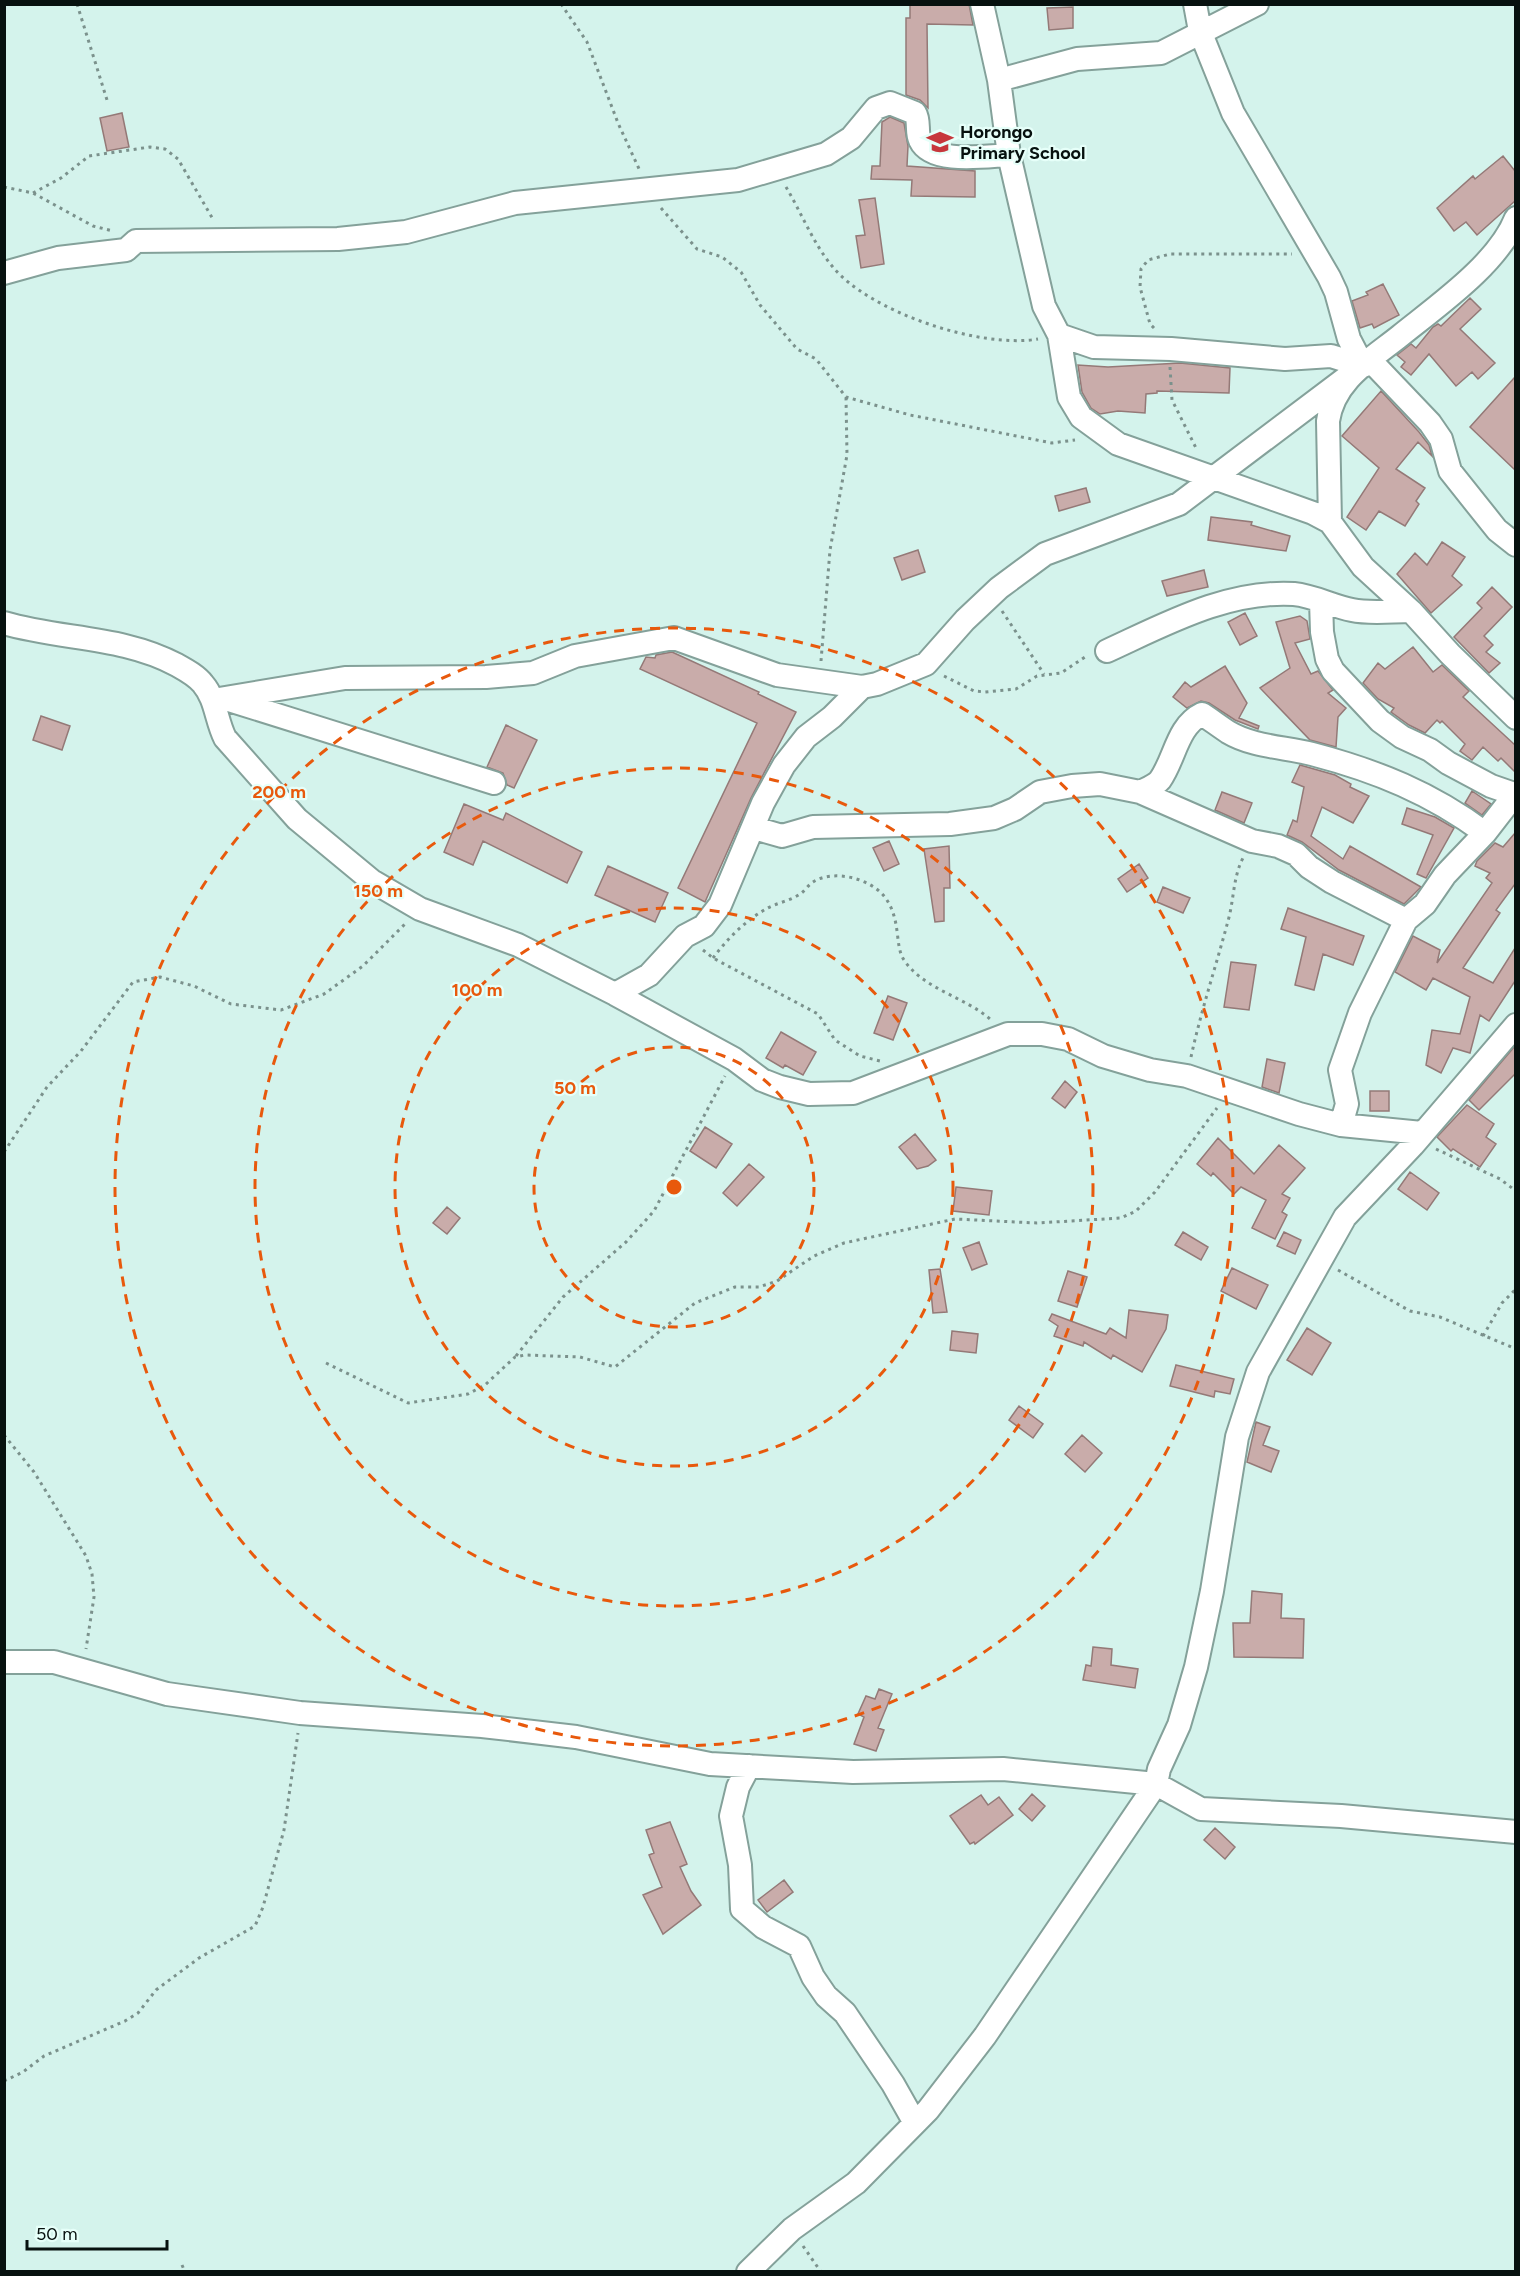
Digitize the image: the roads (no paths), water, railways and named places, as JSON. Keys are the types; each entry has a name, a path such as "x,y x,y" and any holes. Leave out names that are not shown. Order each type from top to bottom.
{"street":[{"path":"982,4 999,80 1009,155 1044,306 1059,335 1069,397 1081,417 1107,438 1147,456 1313,513 1330,522 1363,567 1411,611 1450,654 1515,718"},
{"path":"1194,4 1200,31 1233,113 1336,292 1348,339 1361,366"},
{"path":"999,80 1077,59 1161,53 1200,31 1257,4"},
{"path":"4,273 58,258 126,250 136,241 338,239 406,232 515,204 738,180 761,171 803,163 837,148 851,138 876,108 890,104 915,113 920,140 933,153 947,156 1009,155"},
{"path":"615,994 649,975 685,936 704,926 720,904 763,803 784,765 806,737 832,717 862,687 926,664 992,595 1045,554 1179,504 1208,477 1361,366 1470,277 1492,256 1515,218"},
{"path":"1059,335 1094,347 1171,349 1285,358 1331,356 1361,366 1430,423 1441,439 1450,471 1497,530 1515,545"},
{"path":"1330,522 1328,421 1331,406 1361,366"},
{"path":"1107,651 1150,630 1227,600 1257,595 1292,594 1353,610 1411,611"},
{"path":"1321,601 1322,632 1327,659 1333,671 1380,720 1402,737 1430,750 1474,777 1515,794 1485,833 1444,875 1425,904 1406,920 1360,1012 1340,1070 1347,1104 1341,1125"},
{"path":"4,623 29,630 114,641 155,653 194,675 219,699 494,783"},
{"path":"219,699 345,678 486,677 533,673 575,656 674,638 777,675 862,687"},
{"path":"219,699 217,725 225,738 297,819 372,881 420,909 518,945 615,994 734,1059 762,1080 780,1087 809,1094 854,1093 1008,1034 1042,1034 1068,1039 1103,1056 1150,1070 1187,1076 1230,1093 1341,1125 1418,1139"},
{"path":"1140,792 1160,780 1183,732 1194,718 1202,714 1229,732 1250,740 1311,754 1425,793 1485,833"},
{"path":"754,828 782,837 813,827 962,823 994,818 1015,809 1040,792 1072,786 1115,786 1140,792 1252,840 1278,846 1296,854 1309,867 1332,882 1406,920"},
{"path":"748,2271 792,2229 856,2183 915,2123 985,2036 1156,1784 1159,1769 1179,1725 1196,1667 1212,1591 1237,1437 1247,1400 1258,1372 1345,1216 1418,1139 1515,1024"},
{"path":"4,1662 54,1662 166,1694 300,1713 482,1726 576,1737 603,1741 661,1756 749,1766 853,1772 1003,1769 1156,1784 1201,1809 1341,1816 1515,1832"},
{"path":"749,1766 738,1787 731,1816 740,1865 742,1909 763,1927 799,1946 813,1977 826,1996 845,2013 893,2084 915,2123"}],"place":[{"name":"Horongo Primary School","path":"940,142"}]}
